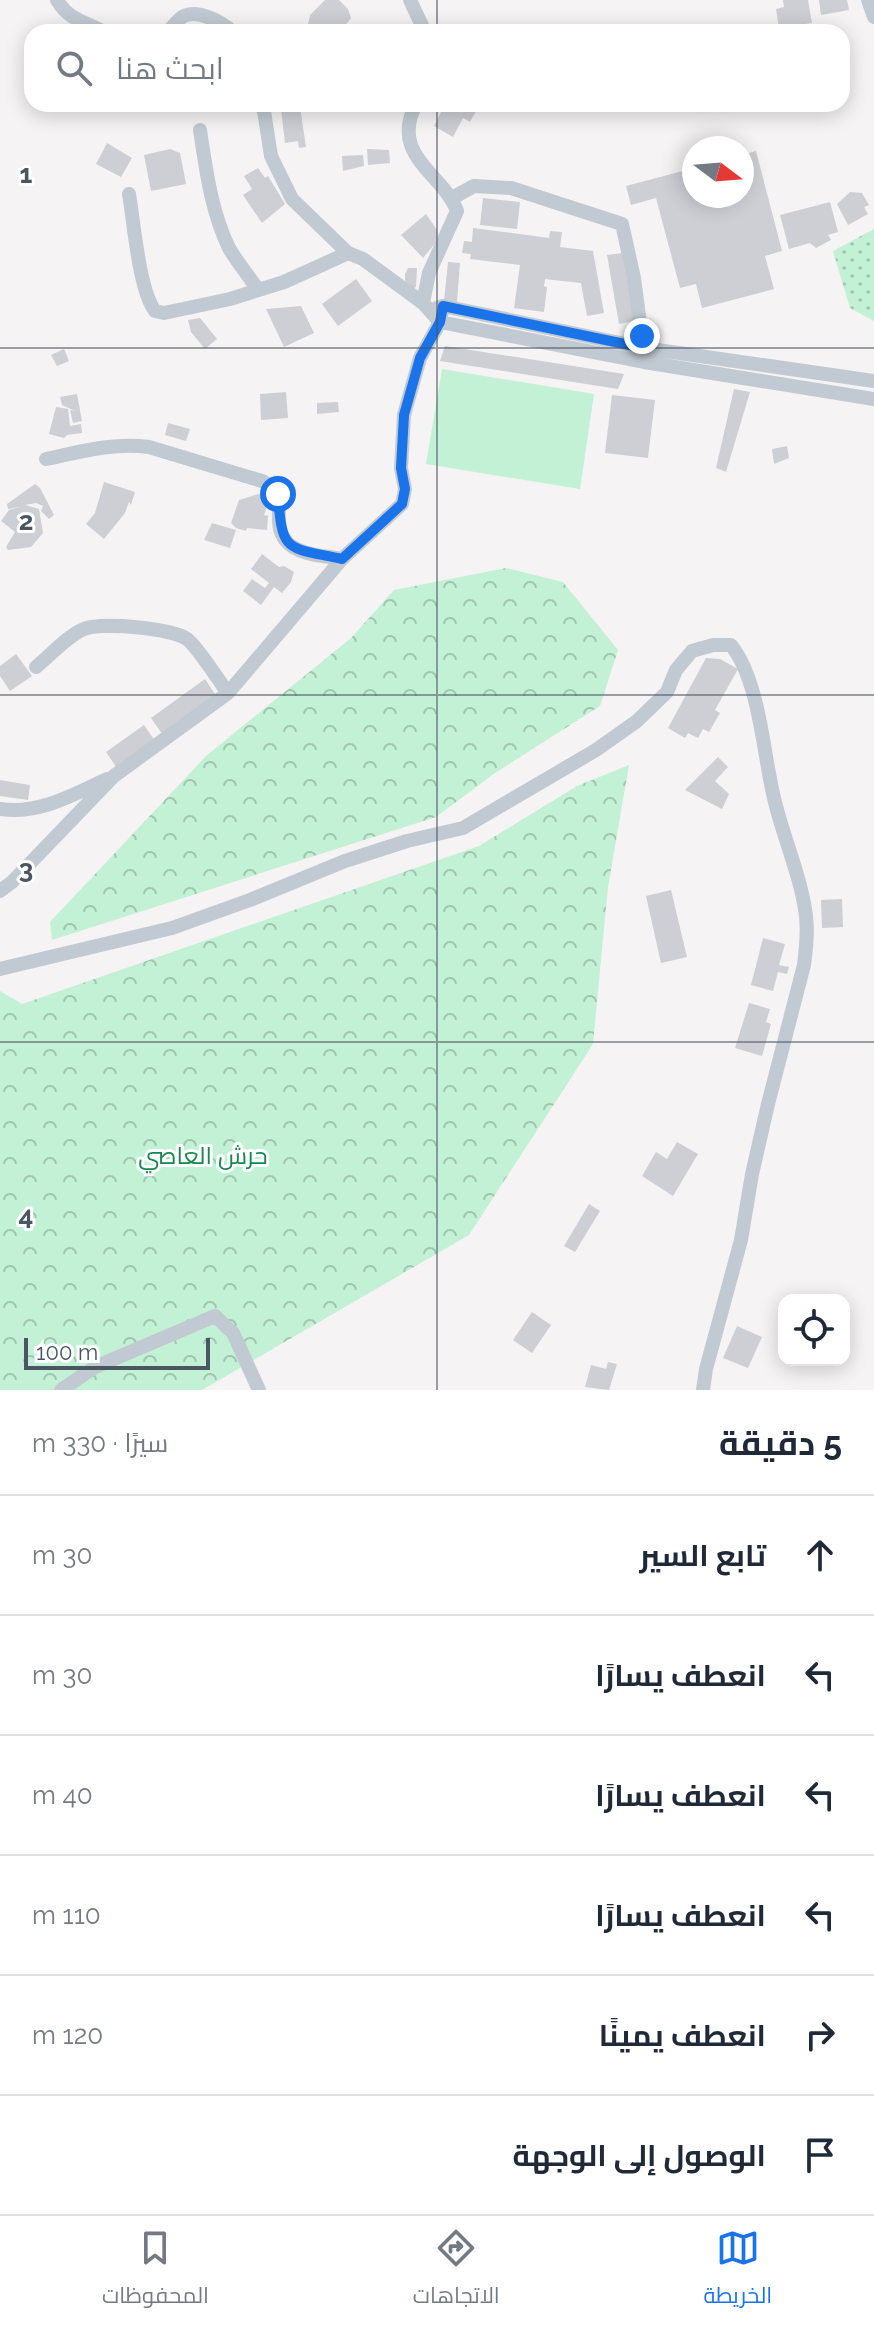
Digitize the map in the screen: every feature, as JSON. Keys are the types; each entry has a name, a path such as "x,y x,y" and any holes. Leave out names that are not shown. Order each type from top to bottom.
{"street":[{"path":"57,0 68,14 82,24"},
{"path":"410,0 421,24"},
{"path":"868,0 874,17"},
{"path":"175,24 183,16 191,15 211,18 220,24"},
{"path":"264,112 271,156 292,199 348,253 363,259 432,306 532,325 644,355 874,399"},
{"path":"414,112 410,133 412,150 421,166 452,198 457,211 429,273 432,306 440,322"},
{"path":"200,130 208,184 220,225 230,250 258,290"},
{"path":"452,198 474,186 511,188 622,224 644,355"},
{"path":"129,194 149,303 155,311 164,313 258,290 284,282 348,253"},
{"path":"440,322 530,341 874,381"},
{"path":"0,891 114,776 228,693 342,559 402,504 405,489 401,468 404,415 420,358 440,322"},
{"path":"530,341 532,325"},
{"path":"46,459 110,446 132,445 149,447 262,481 272,485 278,494 280,530 287,544 303,551 342,559"},
{"path":"36,667 89,627 148,629 188,639 228,693"},
{"path":"0,969 172,928 345,861 407,841 463,828 596,750 637,721 667,692 676,670 692,651 713,645 731,645 740,657 757,714 773,797 806,914 807,940 804,965 752,1174 741,1240 703,1390"},
{"path":"0,809 17,811 38,807 114,776"},
{"path":"61,1390 95,1367 215,1316 233,1333 259,1390"}],"green space":[{"path":"874,229 874,321 850,308 833,251"},
{"path":"442,369 594,394 580,489 426,464"},
{"path":"506,568 563,582 618,650 600,706 495,773 436,817 52,940 50,922 206,756 351,638 394,590"},
{"name":"حرش العاصي","path":"629,765 608,887 593,1044 469,1235 202,1390 0,1390 0,991 22,1004 479,846 577,786"}],"building":[{"path":"325,0 339,0 348,9 351,18 346,24 308,24 310,15"},
{"path":"783,0 808,0 812,23 778,24 776,9 784,7"},
{"path":"819,0 847,0 849,10 821,15"},
{"path":"281,112 301,112 306,147 299,148 298,141 285,143"},
{"path":"441,112 476,112 470,122 463,118 453,137 434,126"},
{"path":"107,143 132,158 121,177 96,164"},
{"path":"170,149 180,153 186,184 151,191 144,155"},
{"path":"367,149 389,150 390,163 368,165"},
{"path":"754,152 782,251 765,256 774,289 702,308 696,284 680,288 656,198 631,205 626,186 682,171 682,208 754,208"},
{"path":"363,155 364,166 343,171 342,156"},
{"path":"258,168 265,178 268,176 285,204 262,223 243,195 252,189 244,176"},
{"path":"850,192 862,193 869,205 864,207 868,214 848,225 837,204"},
{"path":"483,198 520,202 517,229 480,225"},
{"path":"830,202 838,232 828,235 831,240 816,248 810,243 789,249 780,215"},
{"path":"426,214 437,230 438,240 423,258 401,235"},
{"path":"473,228 549,238 550,231 562,232 560,247 593,251 604,313 587,316 581,283 545,279 544,312 514,308 520,265 470,259 471,254 462,253 464,241 472,242"},
{"path":"623,253 635,321 619,324 607,255"},
{"path":"448,262 460,263 457,302 444,301"},
{"path":"408,268 417,268 416,287 411,289 405,283"},
{"path":"356,279 372,301 338,326 322,304"},
{"path":"301,306 314,333 284,347 266,309"},
{"path":"200,318 217,339 205,349 191,332 188,320"},
{"path":"445,346 624,374 618,389 440,361"},
{"path":"64,349 69,361 57,366 51,355"},
{"path":"734,389 750,392 726,472 716,468"},
{"path":"286,392 288,418 261,420 260,394"},
{"path":"77,394 82,421 73,423 70,410 75,411 62,405 60,397"},
{"path":"612,395 655,400 648,458 605,453"},
{"path":"338,402 339,412 317,414 317,403"},
{"path":"56,407 68,409 70,426 81,424 82,433 64,438 49,434"},
{"path":"168,423 190,429 186,441 165,435"},
{"path":"787,446 789,458 774,464 772,449"},
{"path":"104,482 135,492 131,505 129,502 125,513 104,539 86,524 95,513"},
{"path":"35,484 54,515 49,519 41,511 43,506 36,503 25,505 39,509 43,533 31,547 8,550 6,547 15,532 1,521 9,510 20,507 8,509 7,504"},
{"path":"258,494 270,498 264,515 268,516 267,530 236,528 231,523 239,500"},
{"path":"212,523 236,530 230,548 204,540"},
{"path":"262,554 279,567 284,566 294,572 282,593 274,587 261,605 243,591 252,579 265,588 269,583 251,569"},
{"path":"16,654 32,676 10,691 0,676 0,666"},
{"path":"706,658 720,659 738,669 715,710 720,713 709,732 703,729 698,738 688,733 685,738 668,728"},
{"path":"205,679 217,697 163,735 151,718"},
{"path":"144,725 155,741 117,768 106,752"},
{"path":"718,757 728,767 715,781 729,794 722,809 685,790"},
{"path":"0,780 30,785 28,800 0,796"},
{"path":"671,890 687,957 661,963 646,896"},
{"path":"842,899 843,927 822,928 821,900"},
{"path":"763,938 785,944 779,965 789,967 787,974 778,972 773,991 751,985"},
{"path":"749,1003 770,1009 766,1022 771,1024 762,1056 735,1048"},
{"path":"677,1142 698,1154 673,1196 642,1176 656,1152 667,1159"},
{"path":"589,1204 600,1211 575,1252 564,1246"},
{"path":"532,1312 551,1325 532,1353 513,1340"},
{"path":"737,1326 762,1337 748,1368 723,1358"},
{"path":"608,1362 617,1364 609,1390 585,1387 591,1365 606,1369"}],"route":[{"path":"278,494 280,530 287,544 303,551 342,559 402,504 405,489 401,468 404,415 420,358 440,322 443,306 644,348 642,336"}]}
